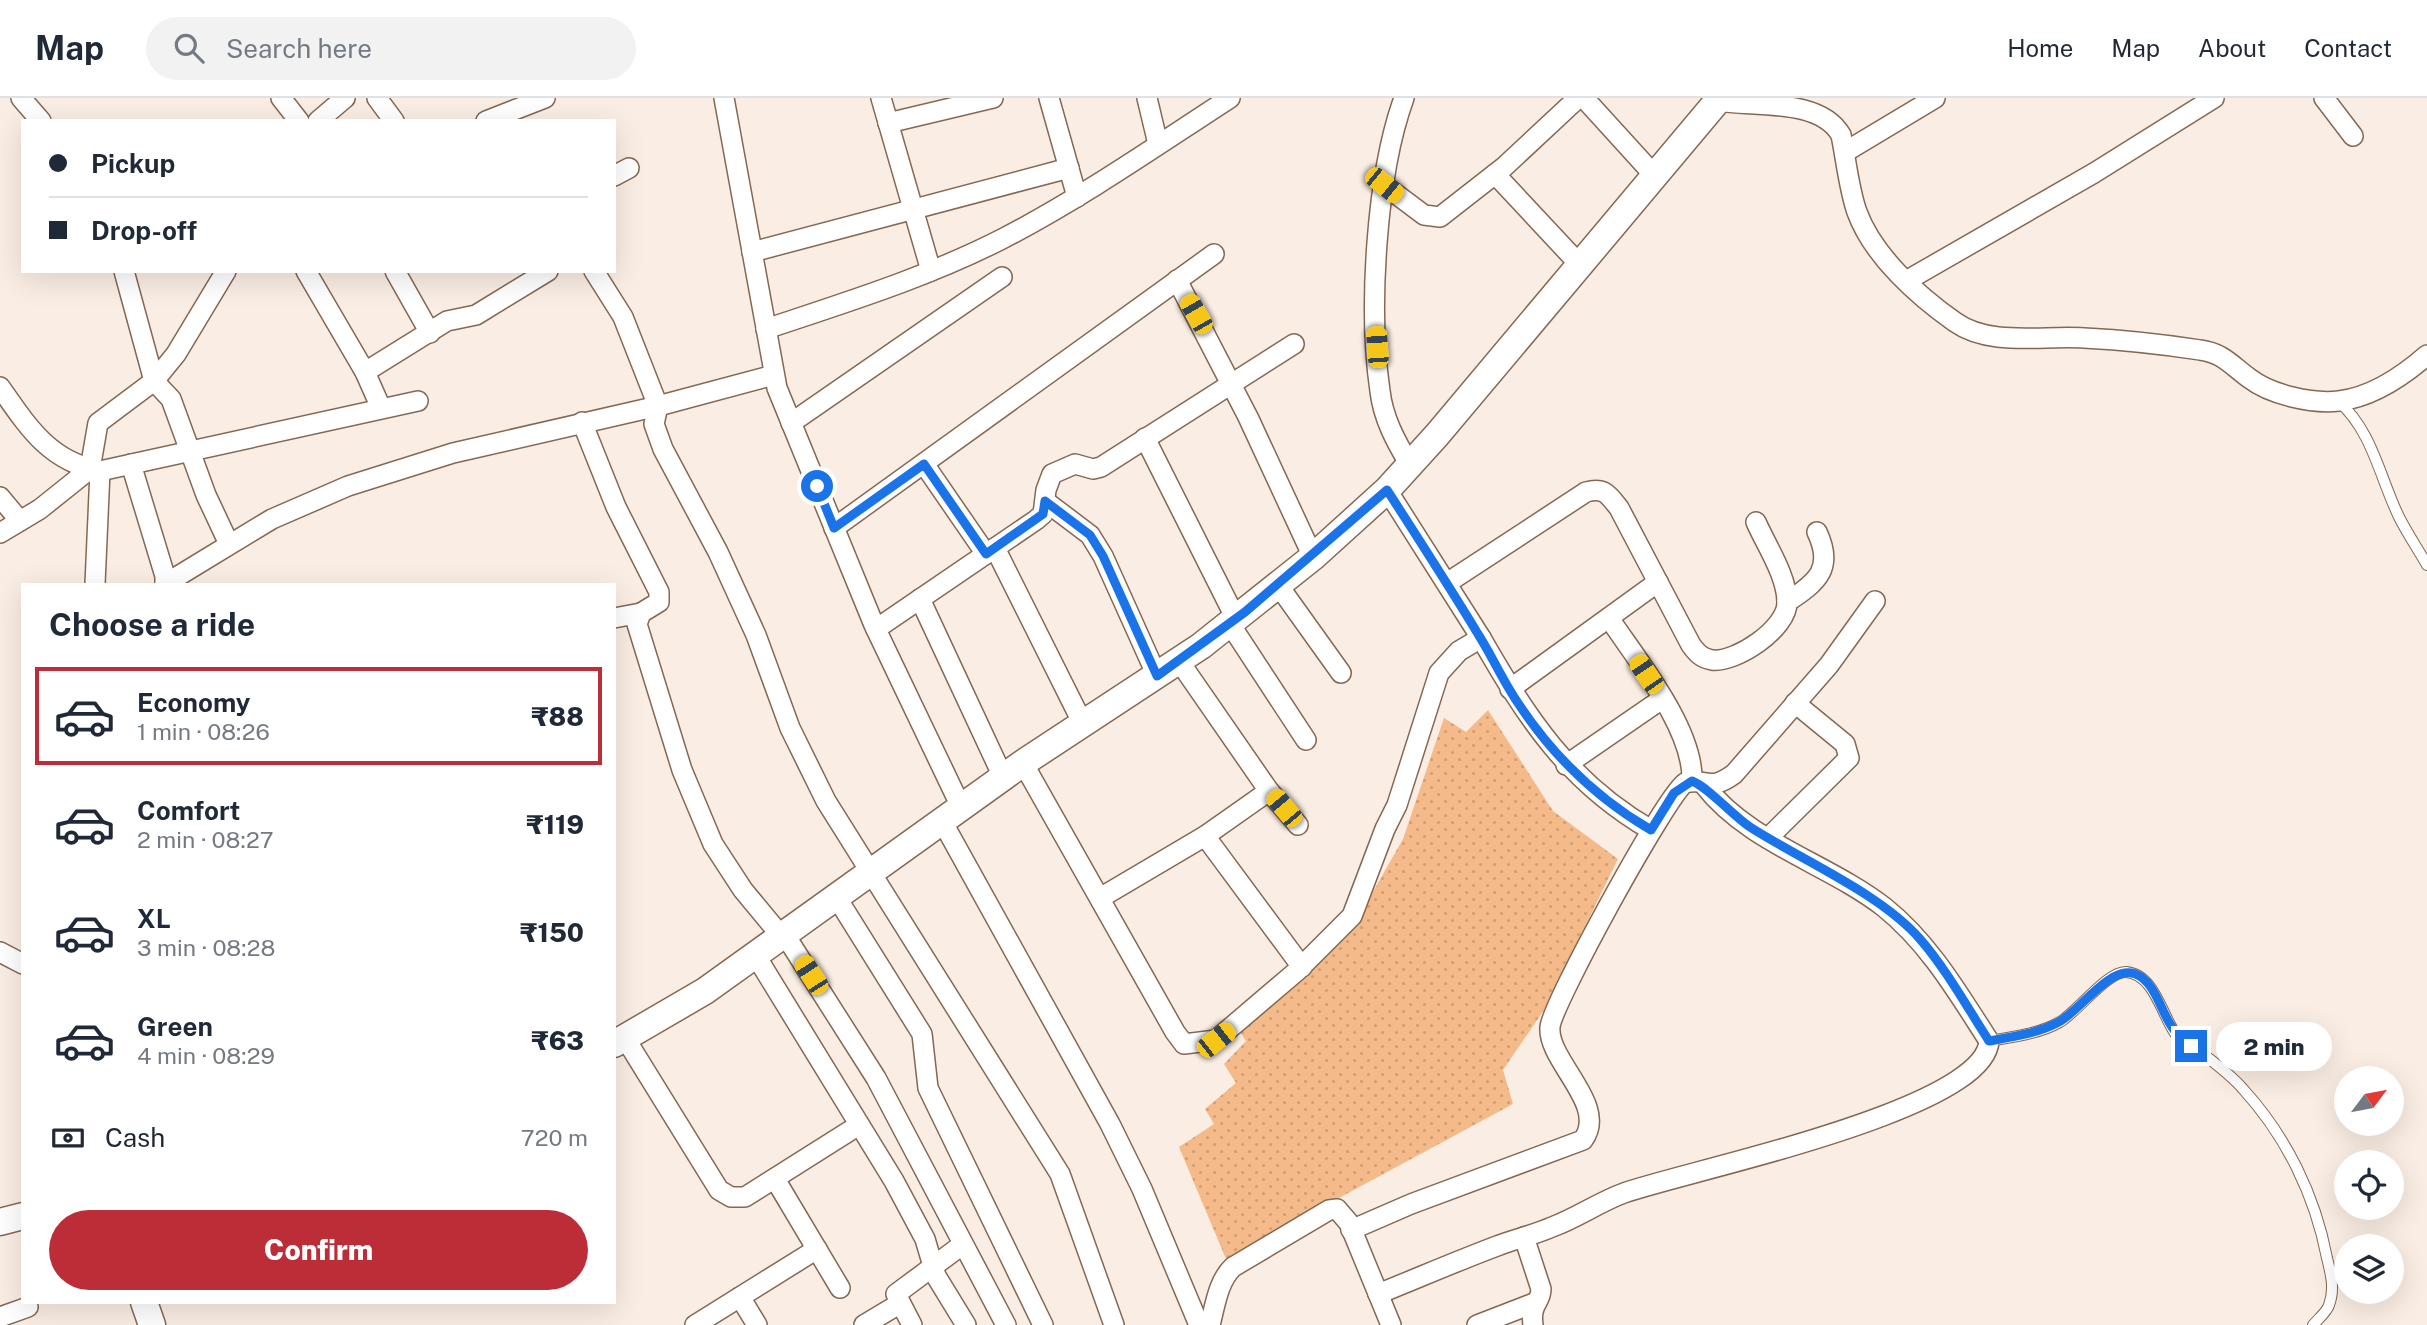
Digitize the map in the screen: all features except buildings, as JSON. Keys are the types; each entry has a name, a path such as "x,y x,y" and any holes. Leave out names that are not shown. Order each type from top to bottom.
{"main road":[{"path":"620,1041 673,1011 756,956 1013,770 1179,661 1313,557 1387,490 1410,465 1718,100"},
{"path":"0,1222 21,1217"},
{"path":"145,1304 152,1325"}],"street":[{"path":"21,98 39,119"},
{"path":"281,98 297,119"},
{"path":"320,119 345,98"},
{"path":"377,98 393,119"},
{"path":"491,119 545,98"},
{"path":"724,98 774,375 791,423 952,814 1142,1189 1199,1325"},
{"path":"881,98 910,208 931,271"},
{"path":"888,123 993,98"},
{"path":"1049,98 1077,197"},
{"path":"1147,98 1158,144"},
{"path":"766,329 909,281 1003,238 1077,197 1230,98"},
{"path":"1404,98 1384,185 1374,302 1380,393 1392,435 1410,465"},
{"path":"1384,185 1424,215 1440,217 1495,174 1578,98"},
{"path":"1584,98 1654,175"},
{"path":"1845,152 1935,98"},
{"path":"1906,281 2094,173 2214,98"},
{"path":"2323,98 2353,136"},
{"path":"1718,100 1813,110 1835,124 1845,152 1857,212 1871,236 1906,281 1956,323 1980,335 2081,338 2206,351 2227,357 2250,379 2280,394 2338,401 2363,394 2404,375 2427,355"},
{"path":"752,252 1069,168"},
{"path":"1495,174 1580,265"},
{"path":"834,528 1213,254"},
{"path":"125,273 153,381 171,399 211,507 229,544"},
{"path":"95,583 95,470 98,423 153,381 176,354 225,273"},
{"path":"307,273 366,372 381,408"},
{"path":"396,273 430,332"},
{"path":"366,372 447,321 477,315 545,273"},
{"path":"595,273 623,317 658,407 654,424 663,449 718,552 756,635 790,728 826,801 873,871 1060,1174 1114,1325"},
{"path":"791,423 1002,276"},
{"path":"1177,280 1231,382 1313,557"},
{"path":"876,629 1043,514 1048,482 1052,474 1075,464 1093,469 1101,467 1294,344"},
{"path":"167,583 272,519 348,486 453,453 658,407 774,375"},
{"path":"0,387 46,446 80,468 95,470 418,401"},
{"path":"582,422 616,507 659,592 659,602 641,613 616,618"},
{"path":"1145,438 1233,621 1306,740"},
{"path":"131,464 165,583"},
{"path":"924,464 991,551 1083,724"},
{"path":"0,533 40,509 95,470"},
{"path":"1447,583 1587,492 1598,489 1606,491 1619,508 1690,645 1700,656 1714,660 1740,653 1770,634 1782,619 1787,602 1782,579 1756,522"},
{"path":"1387,490 1481,638 1510,689 1566,765 1606,800 1651,830"},
{"path":"0,497 20,521"},
{"path":"1045,501 1090,535 1103,556 1157,676"},
{"path":"1787,602 1806,590 1825,568 1825,556 1817,531"},
{"path":"1510,689 1658,582"},
{"path":"1278,585 1341,673"},
{"path":"920,599 1013,770 1100,898 1184,1044 1216,1040 1302,967 1352,916 1385,829 1398,806 1439,673 1459,651 1481,638"},
{"path":"1351,1230 1411,1204 1583,1140 1590,1123 1582,1094 1553,1043 1550,1027 1651,830 1674,793 1698,783 1721,783 1734,774 1829,665 1875,601"},
{"path":"641,613 638,631 665,721 713,844 743,890 783,937 876,1078 1006,1325"},
{"path":"1378,1294 1552,1228 1625,1192 1779,1151 1912,1105 1969,1072 1982,1060 1989,1041 1919,938 1882,906 1768,838 1717,803 1698,783 1662,699 1609,618"},
{"path":"1179,661 1269,791 1298,825"},
{"path":"1566,765 1662,699"},
{"path":"1768,838 1849,758 1845,744 1795,703"},
{"path":"1100,898 1205,836 1269,791"},
{"path":"1205,836 1302,967"},
{"path":"836,898 922,1034 928,1088 1043,1325"},
{"path":"0,951 21,963"},
{"path":"756,956 925,1239 932,1266 966,1325"},
{"path":"620,1041 719,1190 731,1197 745,1198 859,1125"},
{"path":"775,1179 840,1288"},
{"path":"1210,1325 1226,1273 1252,1254 1329,1210 1337,1209 1343,1213 1351,1230 1391,1325"},
{"path":"1477,1325 1534,1303 1541,1295 1524,1237"},
{"path":"912,1325 895,1294 962,1245"},
{"path":"695,1325 817,1249"},
{"path":"740,1297 757,1325"},
{"path":"1532,1325 1534,1303"},
{"path":"864,1325 899,1304"},
{"path":"0,1317 28,1307"}],"lane":[{"path":"2338,401 2353,414 2366,436 2400,519 2427,565"},
{"path":"1989,1041 2025,1035 2060,1022 2094,995 2108,978 2124,972 2140,976 2155,994 2163,1016 2179,1039 2203,1054 2242,1088 2282,1141 2308,1190 2323,1237 2333,1288 2329,1307 2313,1325"}],"shaded area":[{"path":"1488,710 1553,811 1618,859 1544,1010 1503,1070 1513,1104 1226,1259 1179,1147 1214,1124 1205,1109 1236,1083 1224,1064 1246,1041 1240,1032 1358,918 1403,839 1444,718 1466,732"}],"route":[{"path":"817,486 834,528 924,464 986,554 1043,514 1045,501 1090,535 1103,556 1157,676 1245,612 1313,557 1387,490 1481,638 1516,701 1556,755 1584,783 1627,817 1651,830 1680,787 1692,781 1704,785 1717,803 1748,826 1882,906 1919,938 1989,1041 2025,1035 2060,1022 2094,995 2108,978 2124,972 2140,976 2155,994 2163,1016 2179,1039 2191,1046"}]}
